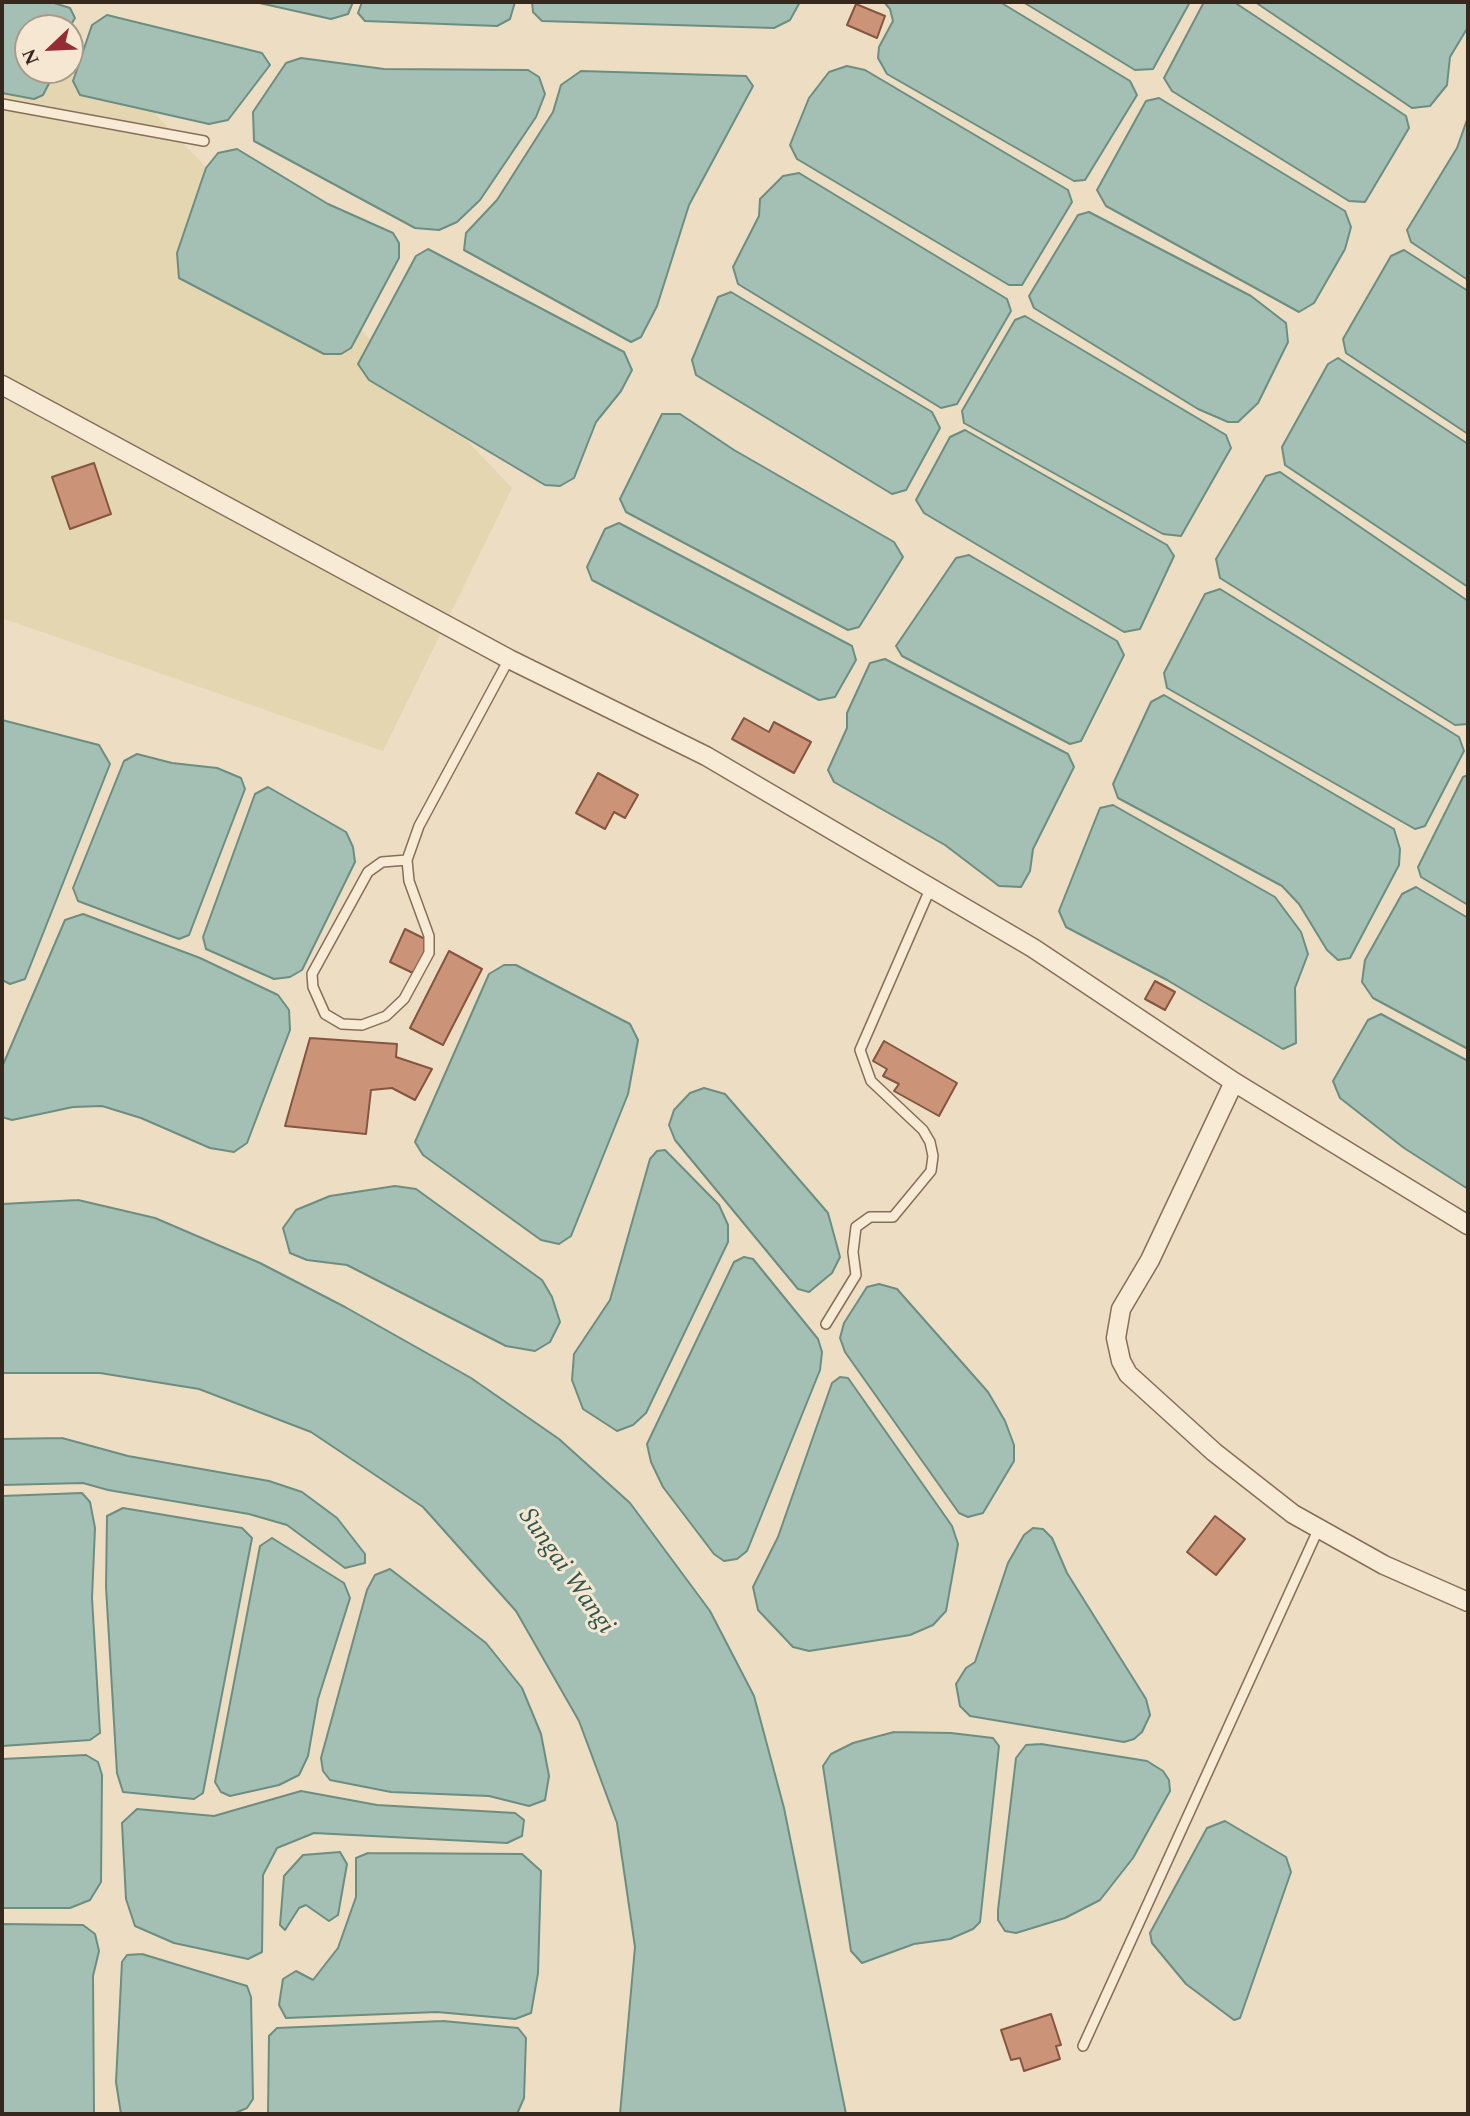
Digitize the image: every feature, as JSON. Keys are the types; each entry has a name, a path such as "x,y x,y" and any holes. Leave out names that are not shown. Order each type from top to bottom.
{"street":[{"path":"2,386 509,659 706,756 1033,948 1234,1082 1468,1225"},
{"path":"1234,1082 1150,1260 1121,1309 1117,1324 1117,1350 1128,1374 1214,1452 1318,1530 1384,1565 1468,1602"}],"lane":[{"path":"2,104 204,141"},
{"path":"407,860 382,862 368,872 312,974 313,987 325,1014 342,1024 362,1025 386,1016 404,999 429,953 429,936 409,881 407,860 419,826 509,659"},
{"path":"826,1324 856,1275 853,1252 856,1227 861,1220 870,1217 893,1217 931,1171 933,1156 930,1142 923,1130 871,1081 860,1050 931,887"},
{"path":"1083,2046 1318,1530"}],"shaded area":[{"path":"2,53 14,61 14,84 84,84 84,80 141,99 512,488 383,751 2,618"}],"water":[{"path":"2,2 51,2 70,8 73,14 14,14 14,84 49,84 43,95 34,99 2,93"},
{"path":"255,2 353,2 348,14 331,19"},
{"path":"362,2 515,2 510,19 497,26 365,21 358,13"},
{"path":"532,2 800,2 790,20 774,28 542,21 533,12"},
{"path":"884,2 1000,2 1130,81 1137,95 1085,180 1074,181 887,74 878,58 879,47 893,21 890,9"},
{"path":"1023,2 1190,2 1153,69 1135,70"},
{"path":"1204,2 1234,2 1406,116 1409,128 1365,202 1349,201 1172,91 1164,78"},
{"path":"1255,2 1468,2 1468,27 1450,57 1447,85 1430,106 1412,108"},
{"path":"107,15 262,53 270,65 228,120 209,124 80,95 74,84 84,84 84,49 92,25"},
{"path":"301,58 384,69 528,70 539,77 545,94 536,117 480,200 457,222 439,230 415,228 254,141 253,112 286,63"},
{"path":"847,66 865,70 1068,190 1072,202 1022,285 1009,285 797,159 790,145 809,98 829,72"},
{"path":"581,71 746,76 753,86 689,205 657,306 641,337 631,342 464,250 466,233 497,200 553,112 561,85"},
{"path":"1159,98 1345,211 1351,227 1345,249 1314,303 1299,312 1106,206 1097,190 1146,101"},
{"path":"1468,117 1468,280 1411,242 1407,230 1457,148"},
{"path":"237,149 328,204 393,233 399,243 399,258 351,348 341,354 324,354 179,278 177,253 206,168 218,153"},
{"path":"799,173 1007,299 1011,311 957,404 941,408 738,284 733,267 759,216 760,199 783,176"},
{"path":"1089,212 1251,296 1286,323 1288,342 1258,403 1238,422 1228,422 1198,409 1034,308 1029,296 1078,215"},
{"path":"428,249 624,352 632,370 621,391 596,422 574,478 560,486 545,485 369,380 358,364 416,256"},
{"path":"1404,250 1468,291 1468,434 1346,353 1343,339 1391,256"},
{"path":"731,292 932,412 940,428 906,490 892,494 696,375 692,360 718,297"},
{"path":"1025,316 1226,435 1231,448 1181,536 1163,534 964,423 962,411 1015,320"},
{"path":"1338,358 1468,444 1468,587 1285,465 1282,447 1328,364"},
{"path":"662,414 680,414 734,450 894,542 903,557 859,627 848,630 626,512 620,499"},
{"path":"965,430 1167,545 1174,556 1140,629 1124,632 924,513 916,500 950,437"},
{"path":"1280,472 1468,601 1468,724 1455,725 1220,578 1216,559 1266,476"},
{"path":"619,523 852,646 856,660 835,697 819,700 592,580 587,567 605,529"},
{"path":"969,555 1117,641 1124,655 1081,741 1070,744 902,656 896,646 956,558"},
{"path":"1220,589 1459,737 1464,751 1425,826 1415,829 1167,688 1164,673 1205,594"},
{"path":"885,659 1068,754 1074,767 1033,849 1030,871 1021,887 999,886 945,845 834,782 828,770 847,728 847,713 870,663"},
{"path":"1164,695 1394,829 1400,849 1399,865 1350,958 1338,960 1327,950 1299,904 1282,886 1118,798 1113,784 1151,702"},
{"path":"2,720 99,745 110,764 25,979 10,984 2,980"},
{"path":"137,754 172,763 217,768 241,778 245,789 189,935 179,939 78,901 73,888 124,761"},
{"path":"1468,775 1468,905 1421,877 1418,867 1463,777"},
{"path":"268,787 346,832 353,847 355,862 302,970 290,977 274,979 206,949 203,937 255,794"},
{"path":"1113,805 1275,897 1301,932 1308,954 1295,988 1296,1043 1283,1049 1167,980 1066,927 1059,911 1100,808"},
{"path":"1416,887 1468,918 1468,1049 1373,998 1362,982 1365,960 1402,894"},
{"path":"83,914 200,958 278,995 289,1010 290,1030 247,1143 234,1152 210,1148 141,1118 102,1106 73,1107 12,1120 2,1117 2,1067 65,920"},
{"path":"504,965 516,965 630,1024 638,1040 628,1094 571,1236 559,1244 541,1240 423,1155 415,1142 489,974"},
{"path":"1381,1014 1468,1061 1468,1189 1404,1148 1340,1098 1333,1081 1368,1020"},
{"path":"704,1088 725,1094 828,1213 840,1257 832,1273 809,1292 798,1289 675,1140 669,1125 674,1110 690,1093"},
{"path":"665,1150 719,1205 728,1225 728,1242 646,1413 633,1425 617,1431 583,1409 572,1380 574,1354 610,1300 650,1159 657,1151"},
{"path":"395,1186 416,1189 542,1280 552,1297 560,1322 550,1342 535,1351 506,1346 347,1265 307,1260 290,1253 283,1228 296,1210 330,1196"},
{"name":"Sungai Wangi","path":"78,1200 155,1218 260,1263 345,1307 471,1378 559,1439 630,1503 710,1611 754,1696 784,1808 846,2114 620,2114 635,1947 617,1823 579,1721 516,1611 423,1507 311,1432 199,1389 100,1373 2,1373 2,1204"},
{"path":"744,1257 753,1259 818,1339 822,1352 820,1370 747,1551 737,1559 724,1561 714,1554 663,1487 651,1462 647,1444 734,1262"},
{"path":"879,1284 897,1289 988,1392 1005,1421 1014,1445 1014,1461 983,1513 968,1517 959,1513 845,1352 840,1338 844,1323 867,1287"},
{"path":"840,1377 848,1378 952,1526 958,1544 946,1611 933,1625 910,1635 809,1651 793,1647 758,1610 753,1587 778,1537 832,1383"},
{"path":"62,1438 128,1456 269,1481 302,1492 337,1518 365,1554 365,1563 345,1568 287,1525 249,1514 108,1490 83,1483 2,1485 2,1439"},
{"path":"82,1493 90,1502 95,1528 92,1598 100,1733 90,1740 2,1746 2,1496"},
{"path":"123,1508 242,1528 252,1538 203,1793 194,1799 123,1792 117,1773 106,1587 107,1516"},
{"path":"1033,1528 1043,1529 1052,1538 1067,1573 1146,1699 1150,1715 1142,1732 1134,1739 1124,1742 970,1716 960,1706 956,1684 966,1668 975,1662 1008,1563 1024,1535"},
{"path":"272,1538 344,1583 350,1598 318,1699 308,1756 299,1775 279,1785 230,1796 221,1792 215,1782 260,1546"},
{"path":"390,1569 486,1643 522,1688 541,1734 549,1776 545,1800 529,1806 489,1796 391,1792 330,1780 323,1771 321,1758 367,1590 375,1575"},
{"path":"894,1732 951,1733 993,1738 999,1746 980,1922 973,1929 950,1939 914,1944 862,1963 851,1951 823,1766 831,1754 853,1743"},
{"path":"1041,1744 1147,1761 1163,1771 1169,1780 1170,1791 1133,1858 1100,1900 1065,1918 1016,1933 1005,1931 998,1920 998,1910 1016,1758 1026,1745"},
{"path":"86,1755 98,1762 102,1775 101,1882 90,1900 70,1908 2,1908 2,1759"},
{"path":"301,1791 377,1805 515,1813 524,1820 522,1836 507,1843 314,1833 277,1848 263,1875 262,1952 248,1959 174,1943 135,1926 126,1899 122,1823 137,1809 214,1816"},
{"path":"1225,1821 1286,1857 1291,1872 1240,2018 1234,2020 1186,1984 1152,1943 1150,1933 1207,1828"},
{"path":"340,1852 347,1864 338,1915 329,1921 306,1905 299,1908 285,1930 280,1925 284,1876 303,1855"},
{"path":"368,1853 522,1854 541,1871 538,1973 531,2013 515,2019 437,2012 286,2018 279,2005 283,1979 296,1971 313,1980 338,1948 356,1897 356,1858"},
{"path":"2,1924 83,1925 95,1934 99,1951 93,1976 94,2114 2,2114"},
{"path":"142,1954 247,1986 251,1997 253,2099 247,2108 233,2114 121,2114 116,2082 122,1962 127,1955"},
{"path":"443,2021 518,2028 526,2038 524,2098 517,2114 268,2114 269,2036 277,2028"}],"building":[{"path":"856,4 885,16 877,38 847,25"},
{"path":"94,463 111,514 70,529 52,477"},
{"path":"744,718 769,732 774,722 811,742 794,773 732,739"},
{"path":"598,773 638,795 625,818 614,812 605,829 576,813"},
{"path":"405,929 429,941 415,974 390,962"},
{"path":"449,951 482,969 443,1045 410,1028"},
{"path":"1155,981 1175,992 1165,1010 1145,999"},
{"path":"310,1038 397,1044 396,1057 432,1069 415,1100 392,1088 371,1090 366,1134 285,1126"},
{"path":"884,1041 957,1083 939,1116 894,1091 899,1084 883,1076 887,1069 873,1061"},
{"path":"1215,1516 1245,1539 1216,1575 1187,1552"},
{"path":"1051,2014 1061,2045 1056,2046 1060,2059 1024,2071 1020,2058 1011,2060 1001,2030"}]}
